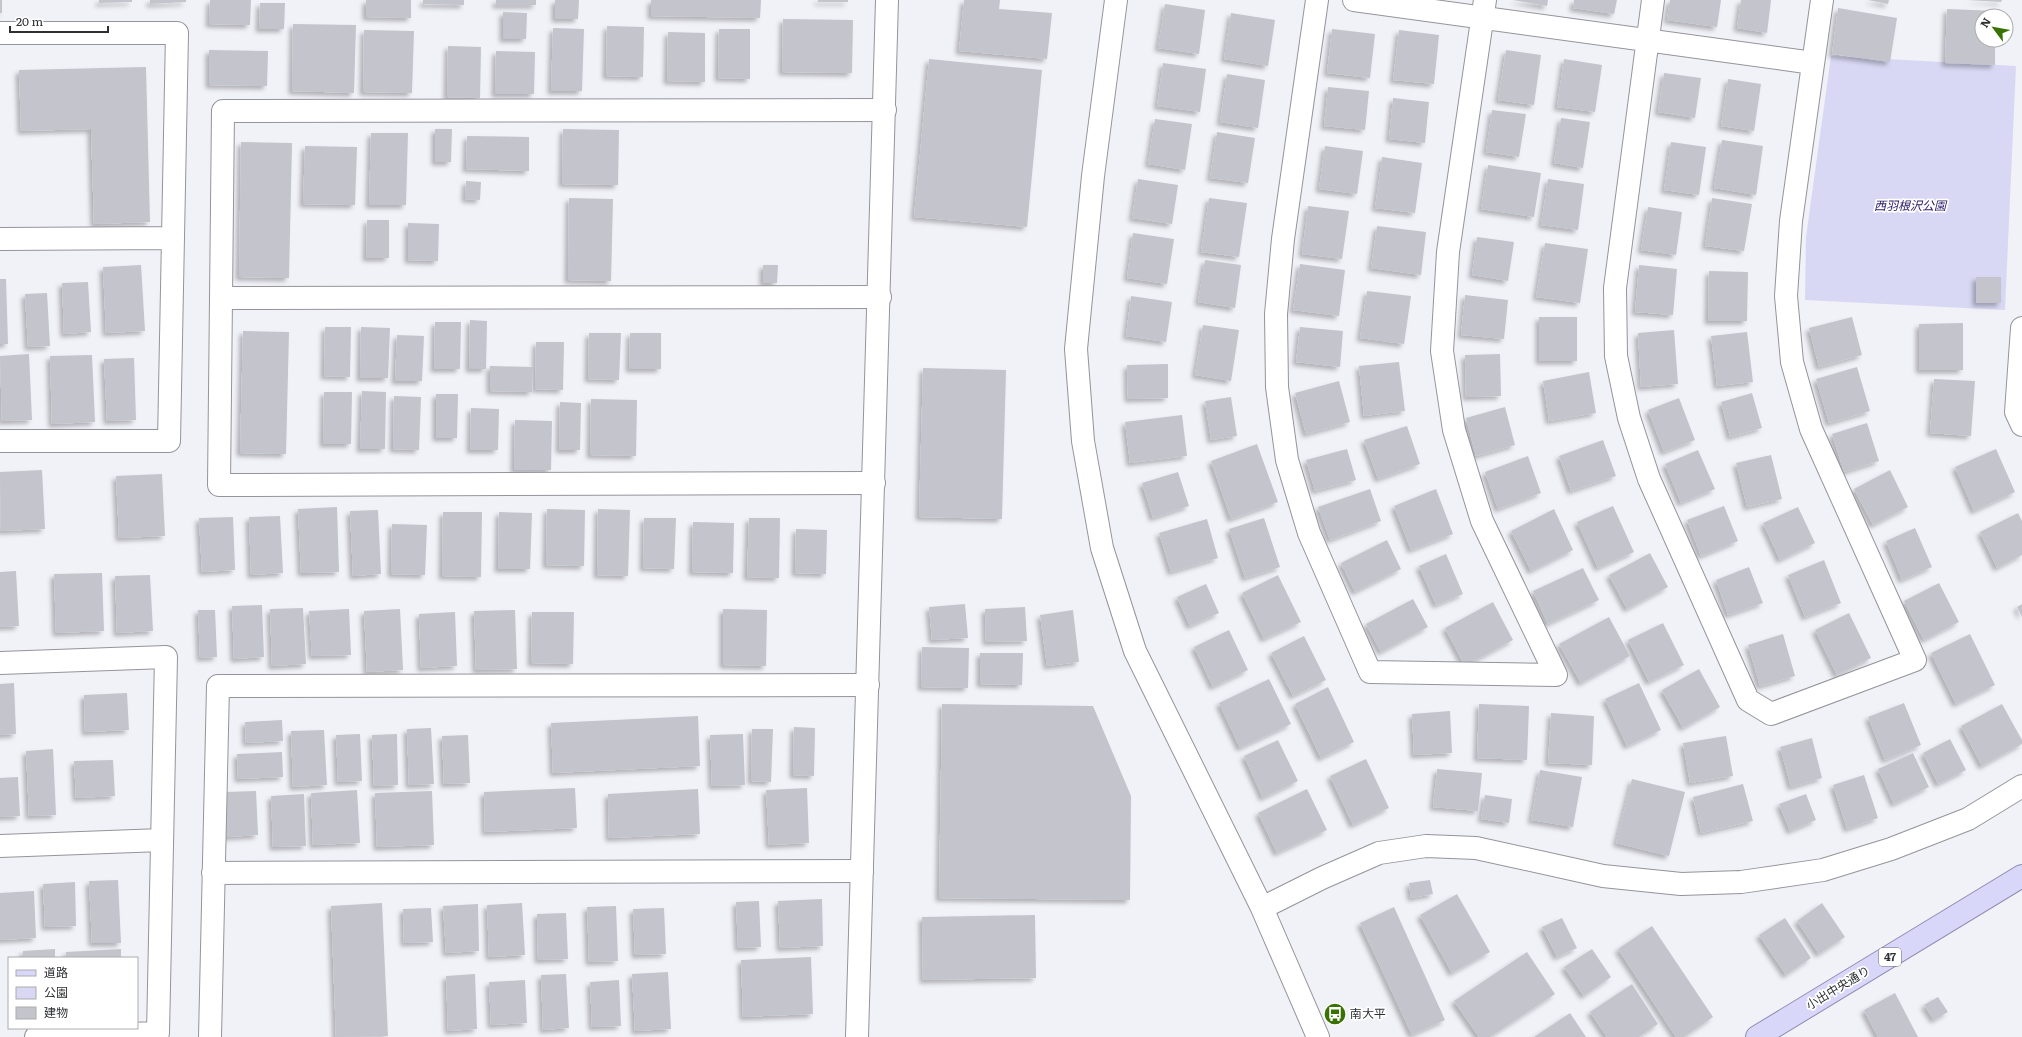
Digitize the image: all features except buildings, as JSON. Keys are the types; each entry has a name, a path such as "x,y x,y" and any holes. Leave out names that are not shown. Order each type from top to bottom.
{"main road":[{"name":"小出中央通り","path":"1757,1037 2022,876"}],"street":[{"path":"857,1037 880,297 887,0"},
{"path":"1116,0 1093,176 1076,349 1083,441 1102,548 1135,651 1262,908 1318,1037"},
{"path":"1318,0 1282,239 1276,314 1277,387 1287,460 1308,533 1370,672 1556,674 1482,521 1454,430 1442,351 1448,252 1484,9"},
{"path":"1354,0 1484,9 1648,40 1813,63"},
{"path":"1653,0 1615,288 1616,356 1629,418 1649,479 1748,700 1771,714 1915,660 1811,429 1792,362 1786,296 1791,222 1822,0"},
{"path":"0,33 177,33 169,441 0,441"},
{"path":"874,483 219,485 223,111 885,110"},
{"path":"0,239 173,238"},
{"path":"221,298 880,297"},
{"path":"2022,328 2016,412 2022,426"},
{"path":"0,663 166,657 158,1033 36,1037"},
{"path":"210,1037 218,686 868,685"},
{"path":"1262,908 1322,878 1379,853 1426,846 1476,848 1603,876 1681,884 1741,882 1824,870 1891,849 1968,819 2022,786"},
{"path":"0,846 162,840"},
{"path":"213,873 862,871"}],"green space":[{"name":"西羽根沢公園","path":"1831,56 2016,66 2005,310 1805,300 1806,237"}],"place":[{"name":"南大平","path":"1335,1014"}]}
